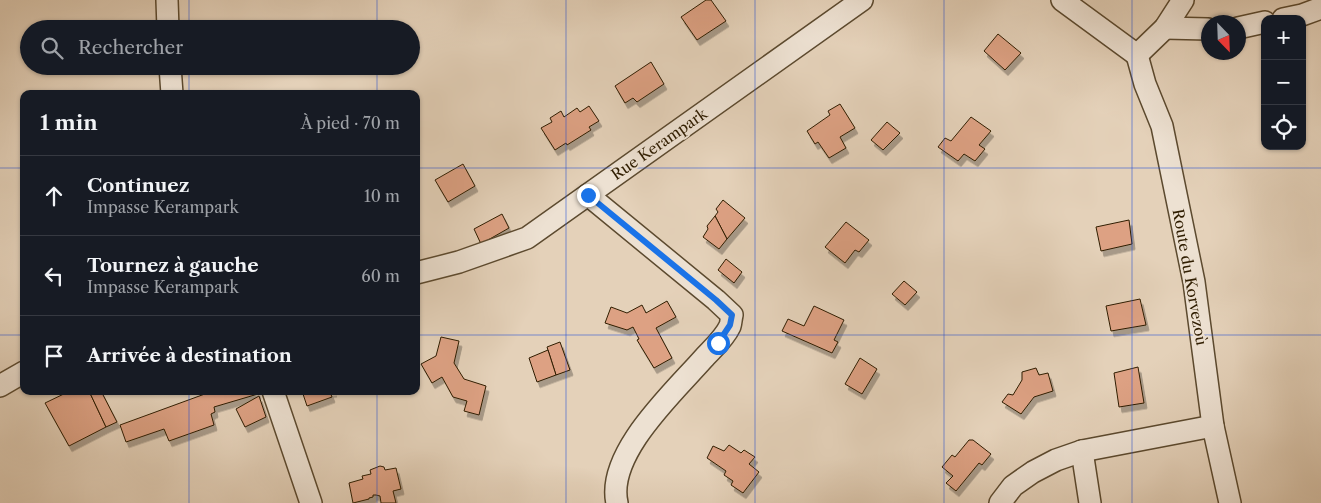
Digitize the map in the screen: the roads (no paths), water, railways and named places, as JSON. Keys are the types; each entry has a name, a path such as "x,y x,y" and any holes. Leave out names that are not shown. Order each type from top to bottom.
{"street":[{"path":"167,0 168,20"},
{"name":"Rue Kerampark","path":"420,272 459,262 528,238 862,0"},
{"path":"1062,0 1137,55 1165,28 1183,0"},
{"path":"1302,15 1321,8"},
{"path":"1246,26 1261,23"},
{"path":"1165,28 1201,29"},
{"name":"Route du Korvezoù","path":"1137,55 1145,84 1162,126 1194,282 1213,426 1230,503"},
{"path":"171,75 172,90"},
{"path":"588,195 732,315 730,325 718,343 644,425 626,452 617,474 615,496 617,503"},
{"path":"0,386 20,374"},
{"path":"274,395 311,503"},
{"path":"1000,503 1013,486 1032,472 1056,460 1082,452 1213,426"},
{"path":"1082,452 1090,503"}]}
